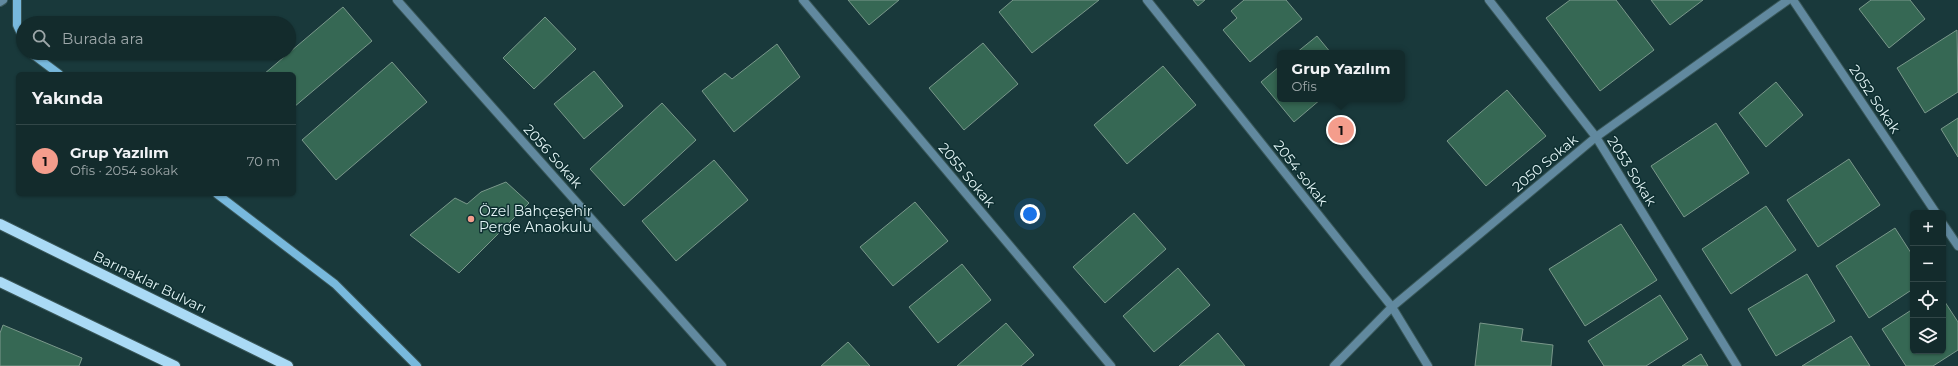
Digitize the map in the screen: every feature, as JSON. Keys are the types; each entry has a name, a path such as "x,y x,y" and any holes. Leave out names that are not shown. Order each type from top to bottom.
{"main road":[{"name":"Barınaklar Bulvarı","path":"0,224 288,366"},
{"path":"0,282 175,366"}],"street":[{"path":"17,0 17,16"},
{"name":"2056 Sokak","path":"397,0 722,366"},
{"name":"2055 Sokak","path":"803,0 1111,366"},
{"name":"2054 sokak","path":"1148,0 1392,307 1428,366"},
{"name":"2053 Sokak","path":"1489,0 1596,137 1737,366"},
{"name":"2050 Sokak","path":"1334,366 1392,307 1596,137 1788,0"},
{"name":"2052 Sokak","path":"1793,0 1934,210"},
{"path":"40,60 56,72"},
{"path":"220,196 335,284 417,366"},
{"path":"1946,228 1958,246"}],"building":[{"path":"848,0 899,0 869,25"},
{"path":"1013,0 1099,0 1032,53 999,12"},
{"path":"1193,0 1205,0 1198,6"},
{"path":"1244,0 1286,0 1302,19 1250,62 1223,30 1237,18 1231,11"},
{"path":"1570,0 1616,0 1654,50 1600,91 1546,18"},
{"path":"1651,0 1703,0 1670,25"},
{"path":"1871,0 1910,0 1925,19 1889,48 1859,9"},
{"path":"343,7 372,41 296,105 296,72 266,72 281,60 296,60 296,47"},
{"path":"545,17 576,49 534,89 503,58"},
{"path":"1957,30 1958,92 1925,113 1897,68"},
{"path":"1317,36 1329,50 1300,50"},
{"path":"983,43 1018,84 964,130 929,88"},
{"path":"777,44 800,77 734,132 702,91 725,73 732,79"},
{"path":"392,62 427,102 336,180 302,140"},
{"path":"1163,66 1196,105 1127,164 1094,125"},
{"path":"1277,69 1277,101 1261,82"},
{"path":"594,71 623,106 584,139 554,104"},
{"path":"1776,82 1803,115 1766,147 1739,113"},
{"path":"1507,90 1546,136 1486,186 1447,141"},
{"path":"1278,102 1317,102 1294,122"},
{"path":"662,103 696,140 624,206 590,169"},
{"path":"1958,118 1958,157 1941,129"},
{"path":"1716,123 1749,173 1684,217 1651,166"},
{"path":"1849,159 1880,205 1818,247 1787,200"},
{"path":"714,160 748,200 676,261 642,221"},
{"name":"Özel Bahçeşehir Perge Anaokulu","path":"506,182 529,203 459,273 410,235 455,198 467,204 481,192"},
{"path":"915,202 948,241 893,286 860,247"},
{"path":"1766,206 1796,250 1731,294 1702,249"},
{"path":"1134,213 1166,249 1105,303 1073,267"},
{"path":"1621,224 1657,280 1585,326 1549,269"},
{"path":"1895,228 1910,251 1910,291 1869,318 1836,266"},
{"path":"962,264 991,300 938,343 909,307"},
{"path":"1178,268 1210,305 1154,352 1123,316"},
{"path":"1807,274 1835,321 1776,356 1748,309"},
{"path":"1660,295 1688,339 1646,366 1604,366 1588,341"},
{"path":"1946,304 1958,322 1958,350 1933,366 1906,366 1882,329 1910,311 1910,354 1946,354"},
{"path":"1006,323 1034,355 1021,366 957,366"},
{"path":"1480,323 1523,329 1521,341 1553,345 1551,366 1475,366"},
{"path":"3,325 82,358 79,366 0,366 0,333"},
{"path":"1218,333 1245,366 1179,366"},
{"path":"1851,336 1870,366 1802,366"},
{"path":"848,342 870,366 821,366"},
{"path":"1701,354 1708,366 1682,366"}],"place":[{"name":"Grup Yazılım","path":"1341,130"},
{"name":"Özel Bahçeşehir Perge Anaokulu","path":"471,219"}]}
